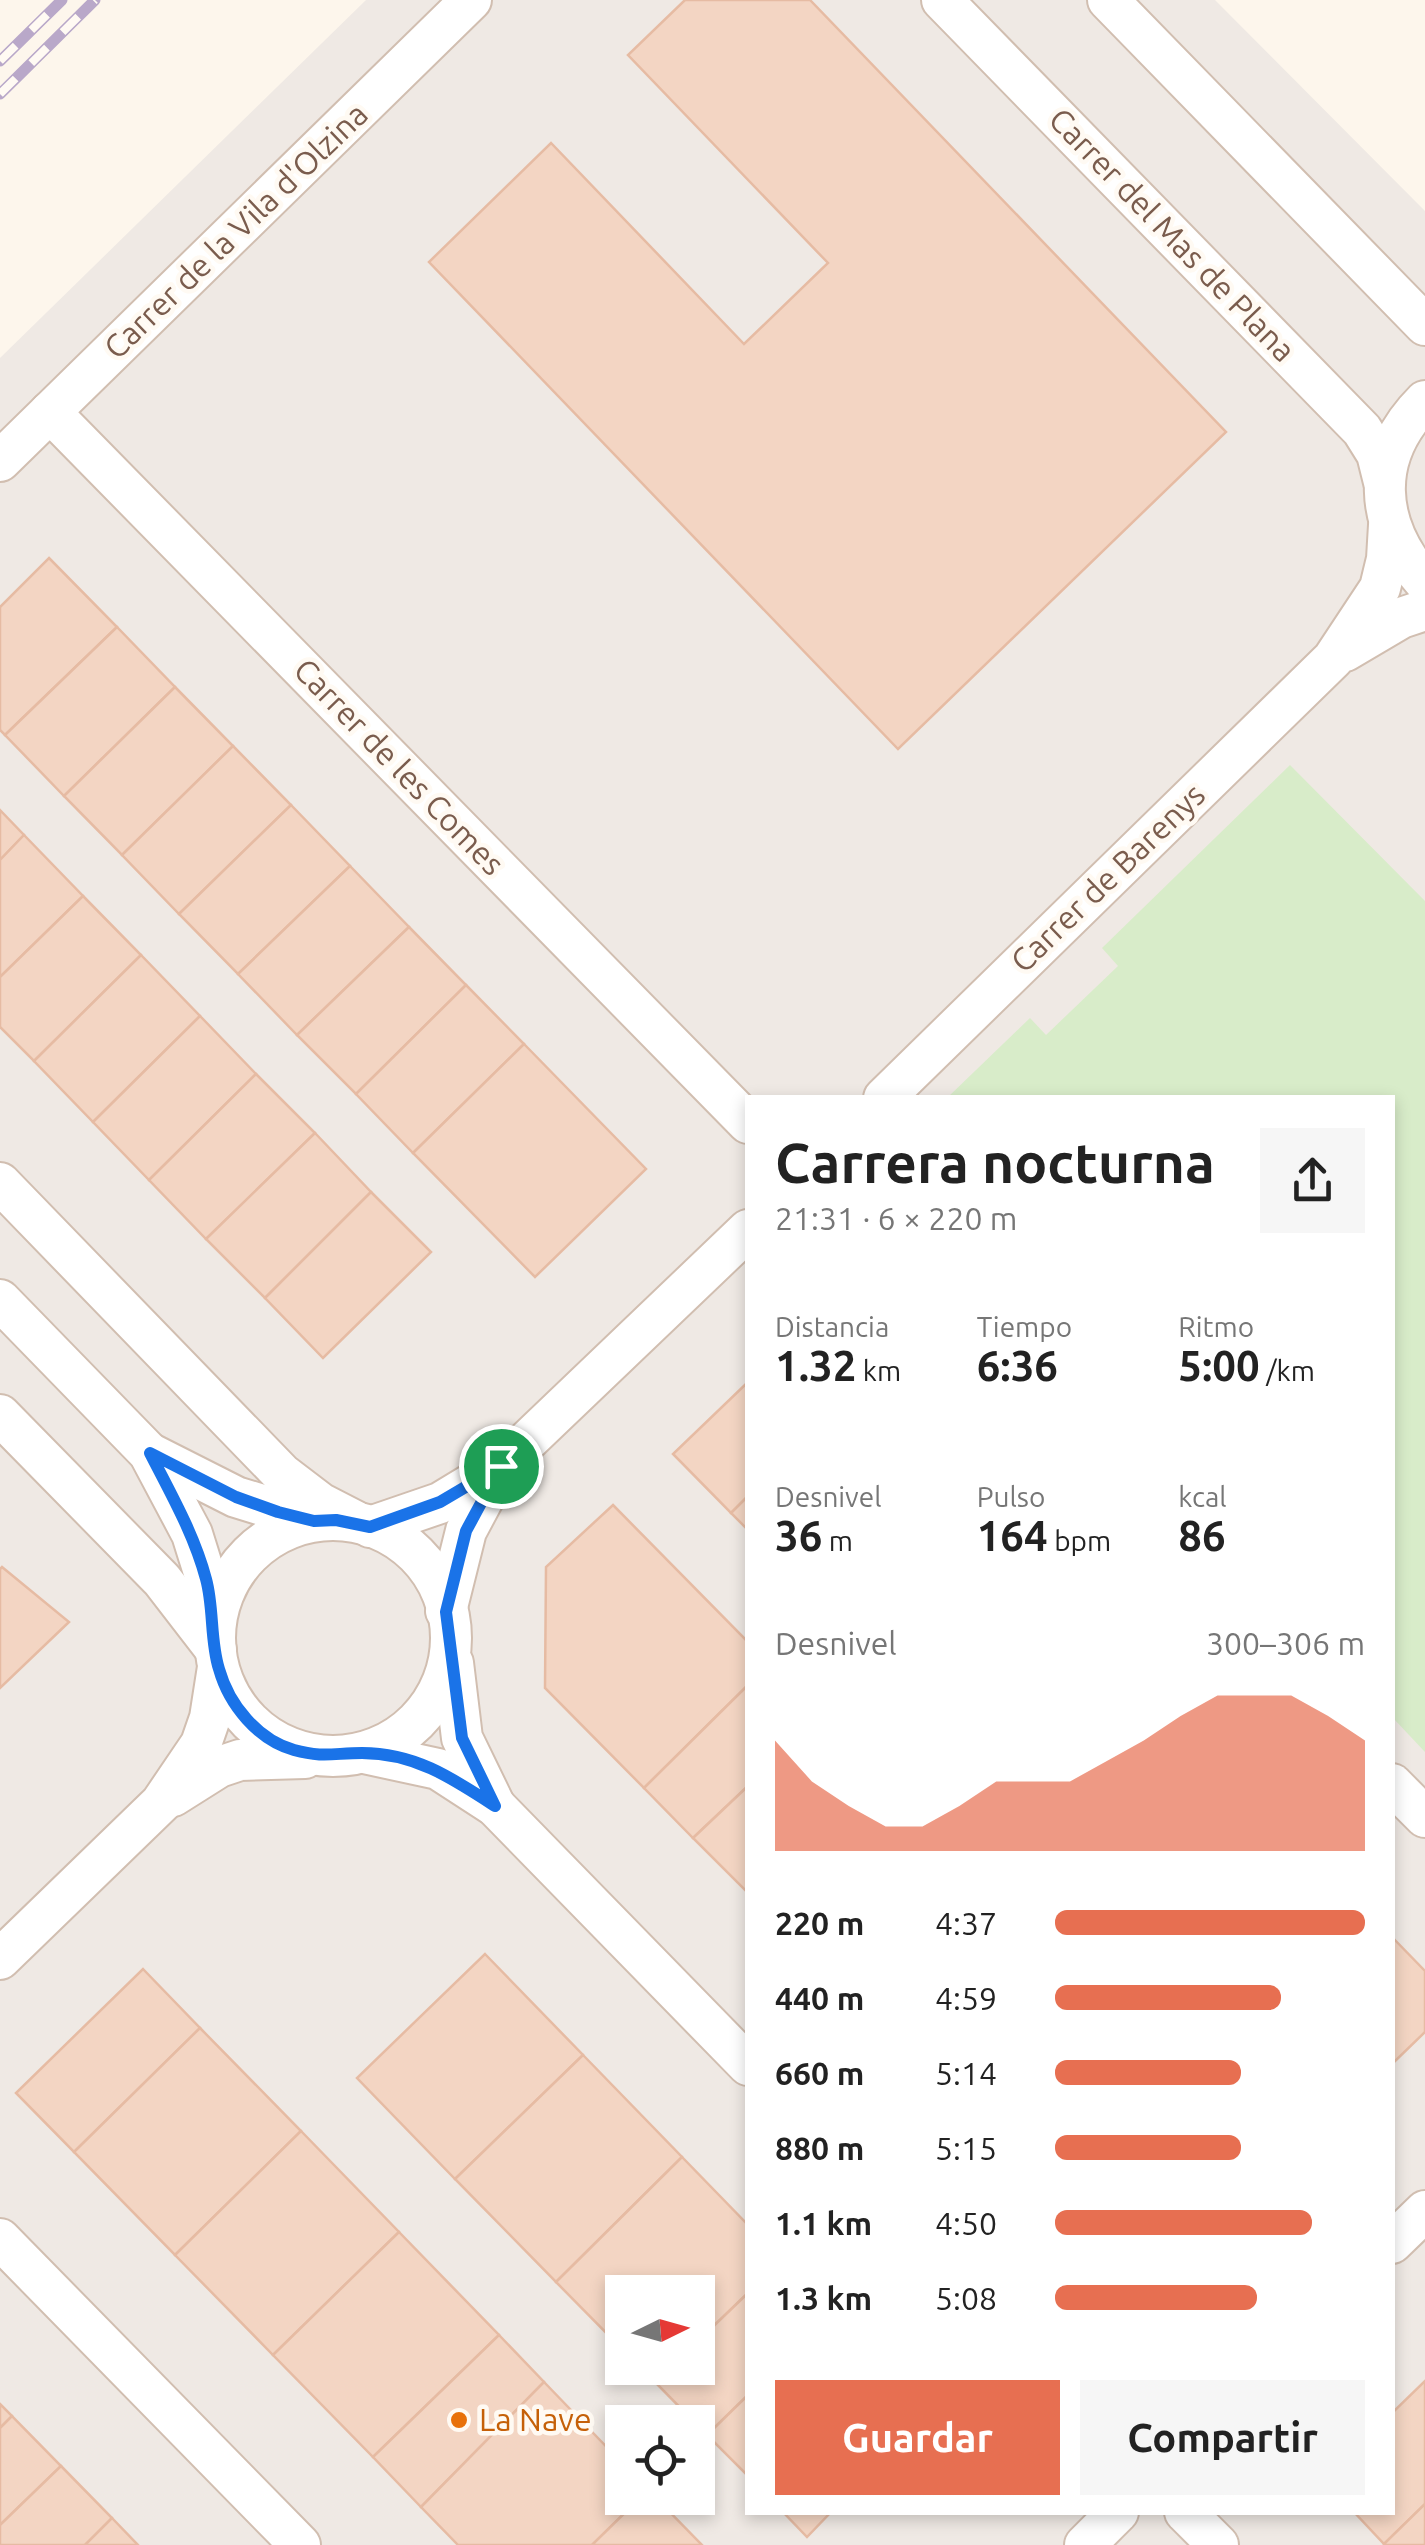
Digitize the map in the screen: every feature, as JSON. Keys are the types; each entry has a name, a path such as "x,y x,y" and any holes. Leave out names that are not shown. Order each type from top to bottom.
{"street":[{"name":"Carrer de la Vila d'Olzina","path":"0,461 471,0"},
{"name":"Carrer del Mas de Plana","path":"942,0 1362,430 1377,454 1384,482"},
{"path":"1108,0 1425,325"},
{"path":"1425,401 1408,418 1392,449 1384,482 1389,525 1404,558 1425,582"},
{"name":"Carrer de les Comes","path":"50,412 745,1120"},
{"name":"Carrer de Barenys","path":"887,1095 1333,658 1380,588 1389,525"},
{"name":"Carrer de Barenys","path":"1333,658 1401,618 1425,610"},
{"path":"0,1183 282,1474 320,1502 394,1537 422,1561 442,1593 462,1738 495,1806"},
{"path":"150,1453 236,1497 314,1521 364,1525 440,1502 501,1466 745,1233"},
{"path":"0,1300 150,1453 192,1534 207,1582 216,1649 232,1701 256,1730 288,1749 324,1757"},
{"path":"0,1415 162,1580 216,1649"},
{"path":"364,1753 401,1736 430,1707 447,1670 448,1620 466,1531 501,1466"},
{"path":"0,1958 161,1803 201,1744 210,1718 224,1590 246,1558 277,1534 314,1521"},
{"path":"161,1803 220,1767 240,1760 364,1753 438,1769 495,1806 745,2061"},
{"path":"1395,1787 1425,1817"},
{"path":"1395,2240 1425,2211"},
{"path":"0,2238 300,2545"},
{"path":"1085,2545 1115,2515"},
{"path":"1189,2515 1218,2545"}],"shaded area":[{"path":"366,0 1215,0 1425,211 1425,2545 0,2545 0,358"}],"green space":[{"path":"1290,765 1425,901 1425,1752 1395,1720 1395,1095 950,1095 1030,1018 1046,1035 1118,966 1102,948"}],"building":[{"path":"685,0 810,0 1226,432 898,749 429,262 551,143 744,344 828,263 628,55"},
{"path":"49,558 117,627 5,735 0,730 0,607"},
{"path":"117,627 175,687 64,796 5,735"},
{"path":"175,687 233,746 122,855 64,796"},
{"path":"233,746 291,805 179,914 122,855"},
{"path":"291,805 350,866 238,974 179,914"},
{"path":"0,810 24,835 0,860"},
{"path":"24,835 83,896 0,977 0,860"},
{"path":"350,866 409,927 297,1035 238,974"},
{"path":"83,896 141,955 34,1061 0,1027 0,977"},
{"path":"409,927 466,985 356,1094 297,1035"},
{"path":"141,955 200,1016 93,1122 34,1061"},
{"path":"466,985 524,1044 413,1153 356,1094"},
{"path":"200,1016 256,1074 149,1180 93,1122"},
{"path":"524,1044 646,1169 535,1277 413,1153"},
{"path":"256,1074 315,1133 206,1239 149,1180"},
{"path":"315,1133 371,1192 265,1298 206,1239"},
{"path":"371,1192 431,1252 323,1358 265,1298"},
{"path":"745,1385 745,1499 731,1513 673,1454"},
{"path":"745,1499 745,1527 731,1513"},
{"path":"613,1505 745,1639 745,1688 644,1788 545,1688 546,1567"},
{"path":"0,1569 69,1622 0,1688"},
{"path":"745,1688 745,1789 693,1838 644,1788"},
{"path":"745,1789 745,1890 693,1838"},
{"path":"1395,1940 1425,1971 1425,2032 1395,2061"},
{"path":"485,1954 583,2055 455,2179 357,2078"},
{"path":"143,1969 200,2028 74,2152 16,2093"},
{"path":"200,2028 301,2131 175,2255 74,2152"},
{"path":"583,2055 682,2157 556,2282 455,2179"},
{"path":"301,2131 399,2232 273,2355 175,2255"},
{"path":"682,2157 745,2222 745,2296 715,2325 715,2275 605,2275 605,2332 556,2282"},
{"path":"399,2232 499,2335 373,2457 273,2355"},
{"path":"745,2296 745,2398 715,2427 715,2405 678,2405 658,2385 715,2385 715,2325"},
{"name":"La Nave","path":"499,2335 544,2382 421,2507 373,2457"},
{"path":"1425,2381 1425,2504 1384,2544 1357,2515 1395,2515 1395,2410"},
{"path":"544,2382 605,2445 605,2515 623,2515 592,2545 458,2545 421,2507"},
{"path":"745,2398 745,2473 715,2443 715,2427"},
{"path":"0,2404 12,2416 0,2428"},
{"path":"12,2416 61,2466 0,2525 0,2428"},
{"path":"61,2466 112,2518 85,2545 0,2545 0,2525"},
{"path":"1425,2504 1425,2545 1384,2544"},
{"path":"623,2515 673,2515 702,2545 592,2545"},
{"path":"786,2515 828,2515 807,2537"},
{"path":"112,2518 138,2545 85,2545"}],"railway":[{"path":"0,61 62,0"},
{"path":"0,94 95,0"}],"place":[{"name":"La Nave","path":"459,2420"}],"route":[{"path":"150,1453 236,1497 278,1512 314,1521 336,1520 370,1527 440,1502 501,1466 466,1531 446,1612 462,1738 495,1806 438,1769 414,1761 364,1753 324,1757 288,1749 256,1730 232,1701 218,1668 207,1582 192,1534 150,1453"}]}
